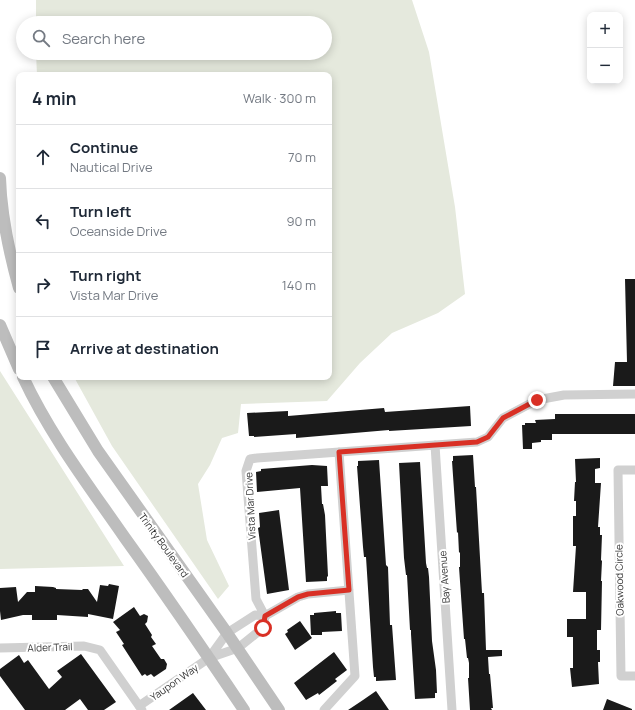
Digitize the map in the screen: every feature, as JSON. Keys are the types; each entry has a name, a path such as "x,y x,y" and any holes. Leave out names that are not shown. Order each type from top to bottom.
{"main road":[{"path":"0,178 1,196 8,241 16,275"},
{"path":"0,325 16,363"},
{"path":"24,380 32,397 63,449 244,710"},
{"name":"Trinity Boulevard","path":"55,381 98,452 227,632 279,710"}],"street":[{"name":"Vista Mar Drive","path":"265,616 256,599 246,471 250,459 477,442 488,437 503,418 537,400 564,395 635,394"},
{"name":"Bay Avenue","path":"436,445 452,710"},
{"path":"324,710 355,676 339,452"},
{"name":"Oakwood Circle","path":"635,470 618,470 621,676 635,676"},
{"path":"209,658 227,632 255,614 265,616 298,597 308,594 349,590"},
{"path":"209,658 238,648 263,628 265,616"},
{"name":"Alder Trail","path":"0,648 84,646 100,650 141,708"},
{"name":"Yaupon Way","path":"141,708 209,658"}],"shaded area":[{"path":"36,0 412,0 429,52 455,207 465,294 438,313 392,333 360,363 327,401 241,404 238,433 222,438 210,465 198,484 207,540 229,586 218,599 112,446 76,380 332,380 332,72 37,72 36,60 332,60 332,16 36,16"},
{"path":"0,371 124,566 0,569"}],"building":[{"path":"625,279 635,279 635,386 613,386 615,362 627,362"},
{"path":"470,406 471,426 389,430 296,438 296,434 254,437 249,436 247,413 288,411 288,416 384,408 385,412"},
{"path":"555,414 635,414 635,434 552,434 552,440 541,440 541,442 532,443 532,449 523,449 522,425 525,425 525,423 536,423 535,420 555,419"},
{"path":"473,455 482,593 484,593 486,650 502,650 502,656 488,657 492,710 470,710 468,678 469,663 464,639 459,567 460,552 459,553 452,461 453,456"},
{"path":"600,458 600,468 595,469 595,483 601,483 598,527 600,527 600,535 602,535 601,630 597,630 597,650 600,650 600,662 598,662 599,684 572,687 570,668 573,668 573,637 567,637 567,619 586,619 586,592 573,592 576,546 573,546 573,516 576,516 576,501 574,501 576,482 575,459"},
{"path":"379,460 386,565 388,567 390,625 392,625 396,680 376,681 373,667 366,557 364,557 363,547 357,466 358,461"},
{"path":"420,462 426,563 429,577 432,641 436,670 437,693 435,693 435,698 415,699 407,575 404,558 399,463"},
{"path":"312,465 327,466 328,486 321,486 322,504 325,515 328,576 327,581 306,582 300,488 257,492 256,472 261,471 261,469"},
{"path":"279,510 289,590 267,594 258,528 260,527 259,513"},
{"path":"109,584 119,586 113,619 88,614 88,617 57,615 57,620 32,620 32,615 23,615 1,620 0,588 16,587 18,602 27,592 35,592 35,586 53,587 56,589 88,589 97,602 100,585 108,586"},
{"path":"134,607 140,616 144,614 148,616 145,624 156,644 152,646 161,659 164,659 167,664 166,669 154,677 151,674 147,676 145,674 142,676 122,645 124,644 116,632 120,630 113,622"},
{"path":"336,611 336,613 341,613 342,631 322,632 322,635 311,635 310,615 314,615 314,613"},
{"path":"300,621 312,638 295,650 285,634 288,632 287,630"},
{"path":"334,652 347,670 335,679 337,681 319,695 318,693 306,700 294,683"},
{"path":"81,654 116,702 104,710 88,710 80,699 65,710 25,710 0,676 0,669 19,655 24,663 28,660 49,689 62,677 57,671"},
{"path":"376,691 389,710 348,710 363,700"},
{"path":"193,693 206,710 169,710"},
{"path":"607,699 632,709 632,710 603,710"}],"route":[{"path":"263,628 265,616 298,597 308,594 349,590 339,452 477,442 488,437 503,418 537,400"}]}
